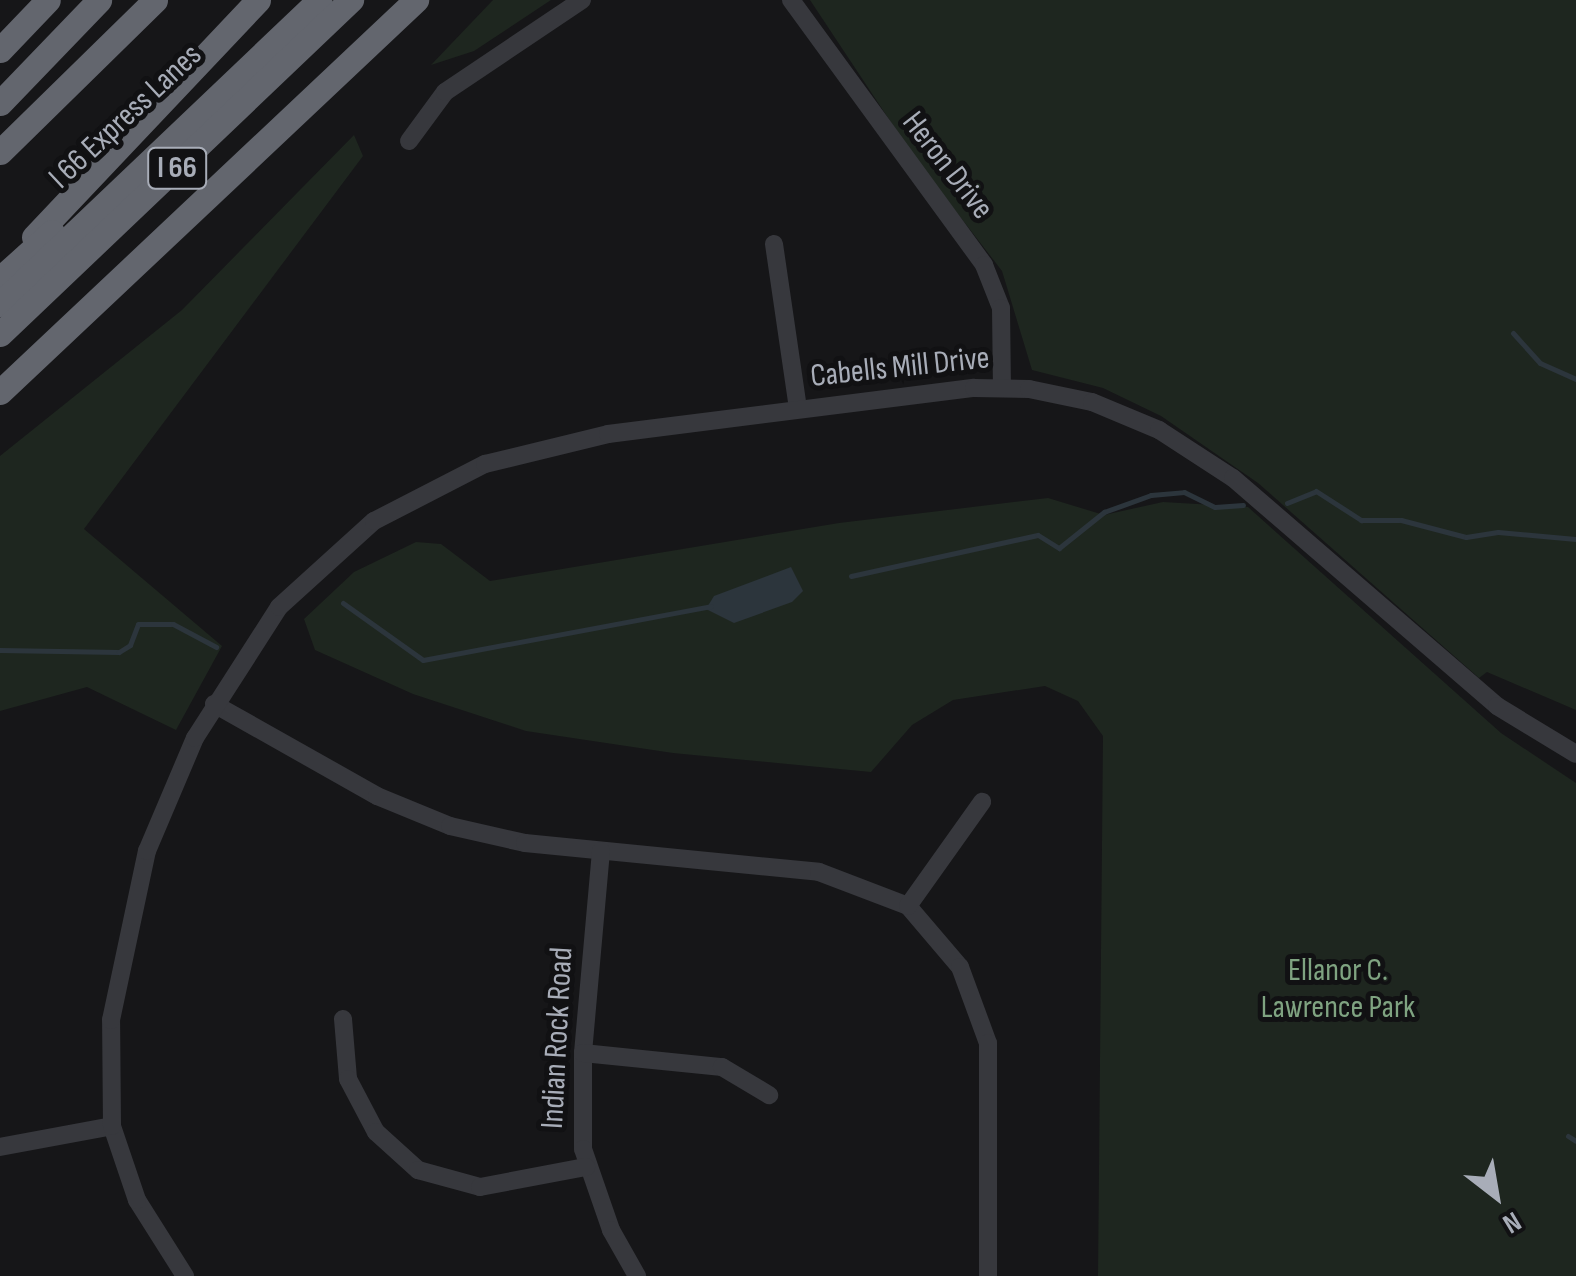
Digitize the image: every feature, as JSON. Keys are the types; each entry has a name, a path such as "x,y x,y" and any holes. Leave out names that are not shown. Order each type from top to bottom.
{"highway":[{"path":"0,50 48,0"},
{"path":"0,103 99,0"},
{"path":"0,152 155,0"},
{"path":"0,276 258,0"},
{"name":"I 66 Express Lanes","path":"0,276 295,0"},
{"path":"0,304 319,0"},
{"name":"I 66","path":"0,334 352,0"},
{"path":"0,392 416,0"}],"street":[{"path":"409,141 445,92 582,0"},
{"name":"Heron Drive","path":"791,0 984,265 1000,308 1002,388"},
{"path":"774,244 798,408"},
{"name":"Cabells Mill Drive","path":"186,1276 137,1200 112,1126 112,1020 132,904 170,792 214,704 302,582 362,530 427,490 546,446 798,408 1002,388 1092,402 1176,440 1289,524 1497,706 1576,754"},
{"path":"214,704 415,813 499,838 601,852 819,872 908,906 960,967 988,1043 988,1276"},
{"path":"908,906 982,802"},
{"name":"Indian Rock Road","path":"601,852 583,1053 586,1167 638,1276"},
{"path":"344,1019 348,1079 384,1142 418,1170 480,1187 586,1167"},
{"path":"583,1053 722,1068 769,1095"},
{"path":"0,1147 112,1126"}],"green space":[{"path":"493,0 551,0 474,51 431,65"},
{"path":"810,0 1576,0 1576,710 1487,672 1479,678 1258,483 1161,416 1103,388 1032,370 1002,271 914,157"},
{"path":"354,135 363,156 84,529 222,646 176,730 87,687 0,711 0,456 182,310"},
{"name":"Ellanor C. Lawrence Park","path":"1048,498 1104,515 1163,502 1248,507 1501,733 1576,783 1576,1276 1098,1276 1103,736 1078,701 1045,686 953,700 912,725 871,772 673,753 526,731 413,694 315,650 304,619 354,572 416,542 441,544 490,581 839,523"}],"shaded area":[{"path":"791,567 803,591 792,602 734,623 706,609 714,596"}],"waterway":[{"path":"1513,333 1540,363 1576,379"},
{"path":"1287,503 1316,491 1361,520 1401,520 1466,537 1498,532 1576,539"},
{"path":"851,576 1038,535 1059,548 1104,512 1151,495 1184,492 1215,507 1243,505"},
{"path":"343,603 423,660 711,606"},
{"path":"0,650 119,652 130,645 138,624 173,624 216,647"},
{"path":"1568,1136 1576,1141"}]}
